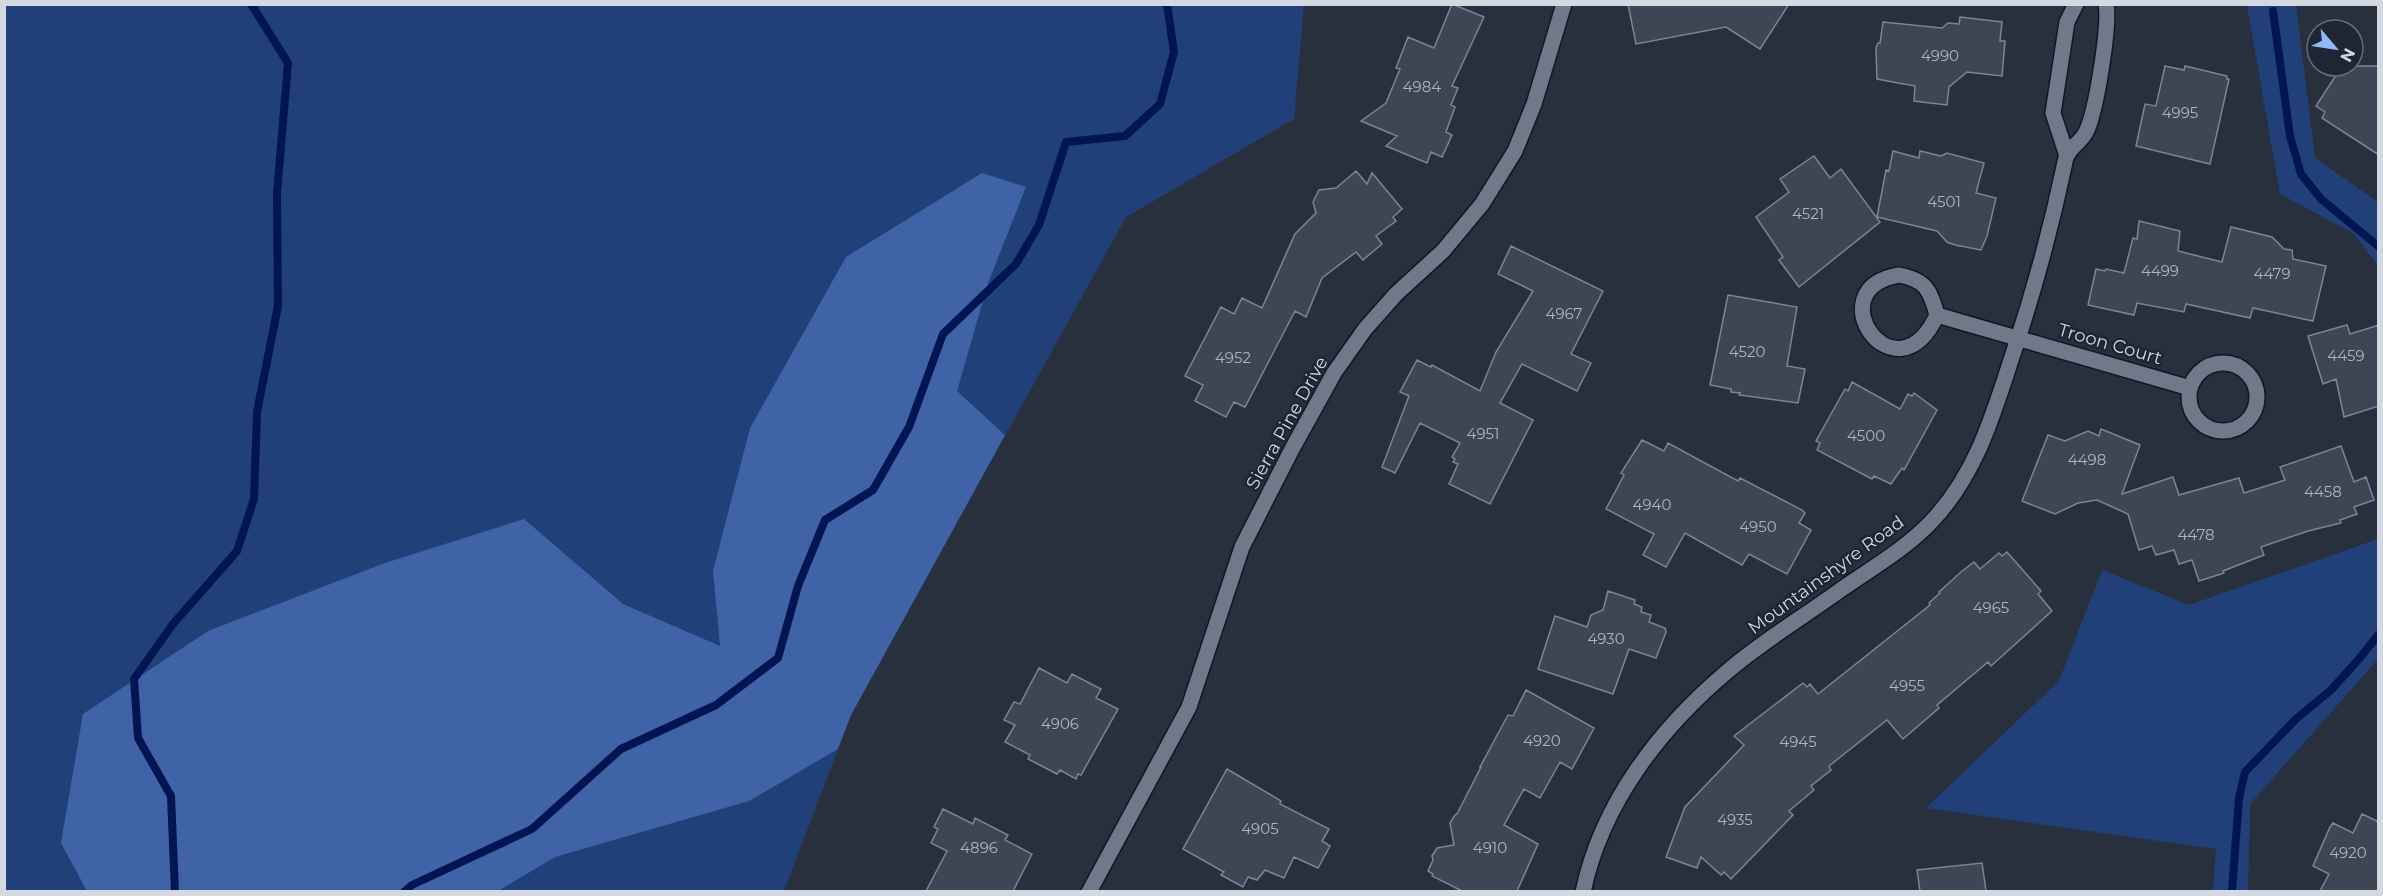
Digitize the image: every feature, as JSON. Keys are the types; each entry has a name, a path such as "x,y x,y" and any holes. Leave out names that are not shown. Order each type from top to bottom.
{"street":[{"name":"Sierra Pine Drive","path":"1089,891 1189,707 1242,547 1292,449 1334,373 1365,329 1396,294 1443,251 1482,204 1515,151 1534,104 1564,4"},
{"path":"2076,4 2067,22 2053,113 2066,153 2085,134 2092,116 2106,32 2106,4"},
{"name":"Mountainshyre Road","path":"1583,891 1605,824 1628,784 1660,737 1695,700 1731,668 1893,554 1930,523 1954,492 1978,455 2019,338 2055,212 2066,153"},
{"path":"1899,275 1918,280 1927,288 1932,296 1937,315 1929,331 1920,341 1909,347 1892,347 1884,345 1868,332 1863,320 1863,302 1872,286 1886,277 1899,275"},
{"name":"Troon Court","path":"1937,315 2190,388"},
{"path":"2218,363 2235,364 2249,374 2255,384 2258,397 2256,409 2243,425 2223,431 2216,430 2198,420 2189,400 2190,388 2198,374 2207,367 2218,363"}],"shaded area":[{"path":"5,5 1304,5 1294,119 1126,217 851,715 784,891 5,892"},
{"path":"2247,5 2296,5 2315,158 2378,202 2378,266 2353,233 2280,194"},
{"path":"982,173 1026,187 988,283 957,391 1005,435 851,715 838,749 749,801 555,857 498,891 87,891 61,843 83,714 208,631 385,563 524,519 623,604 720,646 713,571 750,428 846,257"},
{"path":"2378,539 2378,659 2250,804 2248,891 2213,891 2216,849 1926,808 2059,681 2102,570 2189,605"}],"building":[{"path":"1452,4 1484,17 1452,86 1458,88 1451,105 1455,107 1446,132 1452,135 1442,157 1431,152 1427,163 1386,146 1397,136 1361,121 1386,103 1400,69 1396,68 1408,37 1434,48"},
{"path":"1628,4 1789,4 1760,49 1726,27 1636,44"},
{"path":"1960,17 2002,22 2000,41 2005,41 2002,76 1967,72 1949,87 1947,105 1914,101 1915,86 1877,79 1876,48 1880,43 1883,22 1942,28 1948,23 1959,24"},
{"path":"2165,66 2184,70 2185,66 2227,76 2229,79 2210,164 2136,146 2145,104 2156,106"},
{"path":"2365,66 2379,66 2379,155 2322,118 2325,112 2316,106 2334,78 2365,78"},
{"path":"1893,151 1919,158 1920,151 1941,156 1947,153 1984,163 1976,193 1996,198 1987,236 1981,250 1947,242 1937,231 1877,217 1886,170 1889,171"},
{"path":"1814,156 1830,178 1841,169 1880,222 1799,287 1779,260 1783,257 1756,217 1789,192 1780,179"},
{"path":"1356,171 1367,184 1372,173 1402,209 1393,217 1396,221 1376,236 1382,244 1363,260 1356,252 1322,278 1306,317 1295,311 1245,407 1234,402 1226,417 1195,401 1203,385 1185,376 1221,307 1234,314 1242,298 1262,308 1295,234 1316,213 1313,202 1319,190 1336,188"},
{"path":"2139,221 2180,231 2178,251 2222,262 2231,227 2272,237 2284,249 2292,250 2293,259 2326,266 2313,321 2253,308 2250,318 2186,304 2184,312 2137,303 2134,315 2088,305 2096,269 2124,273 2133,238 2137,239"},
{"path":"1511,246 1603,291 1571,354 1591,363 1577,391 1522,364 1500,403 1533,420 1490,504 1449,484 1458,464 1453,462 1455,459 1452,457 1460,443 1420,423 1395,473 1382,467 1409,396 1400,392 1417,360 1431,367 1432,365 1480,391 1496,352 1533,291 1498,274"},
{"path":"1728,295 1797,307 1787,366 1805,369 1798,403 1739,395 1740,393 1731,392 1731,389 1710,385"},
{"path":"2347,325 2350,334 2379,325 2379,406 2344,417 2336,379 2323,384 2308,336"},
{"path":"1852,382 1900,409 1908,394 1912,396 1914,393 1937,410 1904,470 1902,468 1891,484 1874,476 1872,479 1817,450 1820,443 1816,441 1845,389 1848,391"},
{"path":"2101,429 2140,445 2122,494 2173,477 2179,495 2239,478 2244,493 2285,480 2280,467 2341,446 2354,482 2366,477 2374,500 2354,507 2357,514 2340,520 2341,523 2308,531 2261,547 2264,555 2223,571 2224,573 2199,581 2192,560 2179,564 2174,550 2156,555 2152,546 2139,550 2128,514 2097,500 2078,503 2055,514 2022,501 2048,435 2065,441 2088,431 2099,436"},
{"path":"1642,440 1664,451 1668,443 1738,481 1740,478 1802,510 1805,513 1799,523 1811,530 1787,574 1749,554 1742,565 1685,533 1666,567 1643,555 1654,534 1606,509 1624,475 1621,473"},
{"path":"2007,552 2041,591 2038,594 2052,611 1991,666 1988,662 1937,705 1939,708 1903,739 1887,720 1829,766 1831,770 1811,786 1814,790 1789,811 1793,815 1731,879 1724,872 1721,875 1701,857 1697,868 1666,857 1685,807 1744,745 1734,736 1803,683 1807,687 1810,684 1818,694 1930,605 1929,603 1939,592 1974,562 1980,569 1999,553 2002,556"},
{"path":"1608,591 1635,600 1634,604 1642,607 1641,612 1651,615 1649,622 1665,628 1666,632 1656,658 1629,649 1613,694 1538,669 1555,616 1587,627 1591,615 1603,610"},
{"path":"1039,668 1067,683 1072,674 1101,689 1096,698 1118,709 1081,775 1078,774 1076,779 1060,770 1057,774 1028,759 1030,755 1005,742 1015,725 1004,720 1014,702 1020,704"},
{"path":"1526,690 1594,728 1572,769 1560,762 1540,798 1524,789 1504,825 1538,844 1517,891 1462,891 1432,876 1433,874 1428,871 1433,860 1432,856 1437,848 1454,845 1450,823 1457,814 1508,715 1513,716"},
{"path":"1227,769 1281,801 1280,804 1329,829 1322,841 1330,846 1318,868 1294,857 1284,878 1265,870 1257,880 1248,877 1243,887 1221,875 1224,872 1183,849"},
{"path":"943,809 973,824 975,818 1008,835 1005,840 1032,854 1013,891 926,891 947,851 931,843 938,829 934,827"},
{"path":"2362,814 2379,822 2379,891 2320,891 2329,874 2313,866 2330,827 2333,823 2353,833"},
{"path":"1982,863 1986,891 1920,891 1917,870"}],"waterway":[{"path":"175,892 171,796 138,738 134,679 173,624 237,551 254,499 257,412 278,306 277,193 288,63 251,4"},
{"path":"404,892 412,885 532,829 621,749 716,705 778,658 798,586 825,520 873,490 909,427 943,334 1016,264 1039,225 1066,142 1125,136 1160,104 1174,52 1167,4"},
{"path":"2273,11 2290,136 2301,174 2321,199 2378,246"},
{"path":"2232,892 2239,798 2245,772 2296,719 2331,690 2378,635"}]}
